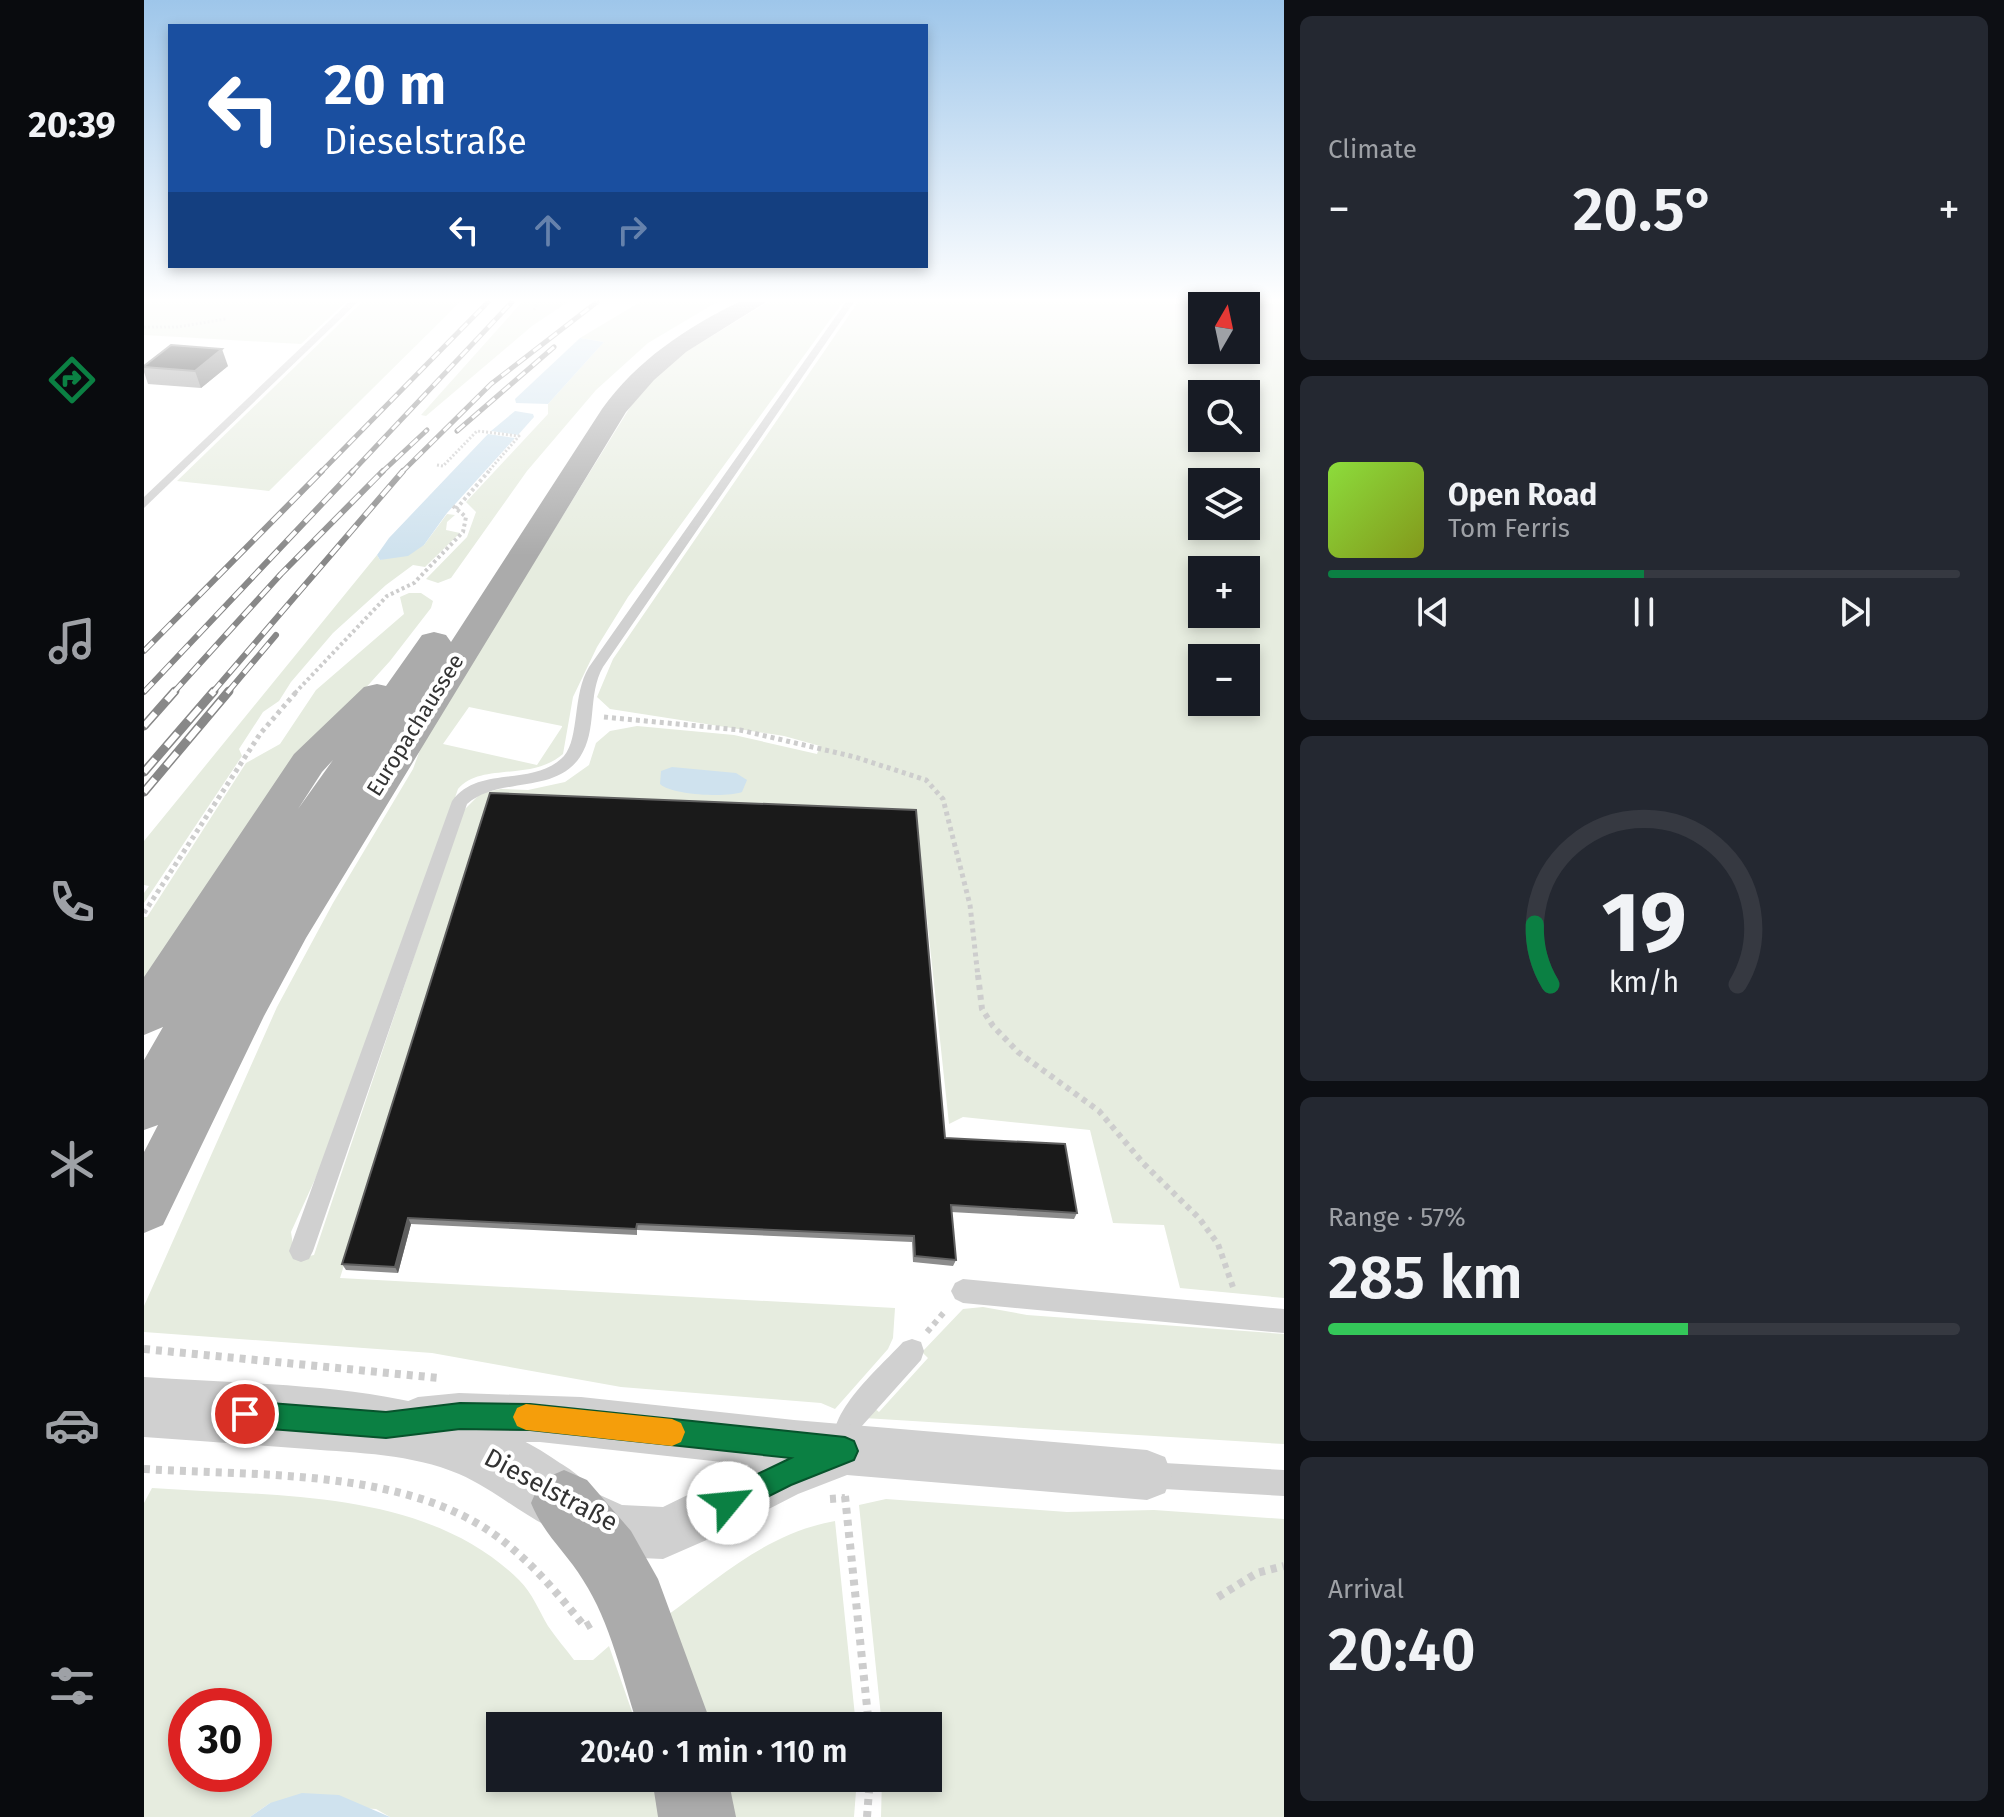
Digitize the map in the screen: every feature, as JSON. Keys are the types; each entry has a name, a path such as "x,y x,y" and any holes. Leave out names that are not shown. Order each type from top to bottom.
{"main road":[{"path":"465,593 607,387"},
{"name":"Europachaussee","path":"144,1207 243,1010 289,928 615,409 633,387"},
{"name":"Europachaussee","path":"144,1016 308,763 440,632 300,838 226,956 144,1108"},
{"path":"564,1503 607,1555 633,1604 670,1712"},
{"path":"693,1792 697,1817"}],"street":[{"name":"Dieselstraße","path":"166,1408 386,1425 429,1434 468,1446 514,1469 564,1503 618,1531 663,1533 784,1474 845,1451"},
{"name":"Dieselstraße","path":"386,1425 460,1416 530,1417 845,1451 1147,1475"}],"lane":[{"path":"144,504 266,387"},
{"path":"301,1251 460,801 468,791 484,784 545,776 568,761 580,741 585,689 611,643 791,387"},
{"path":"963,1291 1284,1321"},
{"path":"845,1451 849,1421 912,1351"},
{"name":"Dieselstraße","path":"1147,1475 1284,1483"}],"path":[{"path":"144,913 260,734 310,675 387,596 414,583 463,532 466,517 455,508 519,436 477,431 443,466 437,465"},
{"path":"583,716 740,730 855,757 926,780 943,799 970,905 982,1009 1003,1041 1092,1104 1111,1122 1161,1183 1204,1223 1221,1252 1243,1317"},
{"path":"912,1351 963,1291"},
{"path":"144,1349 215,1354"},
{"path":"845,1451 845,1498 861,1625 868,1712"},
{"path":"144,1469 166,1471"},
{"path":"1218,1597 1245,1579 1284,1566"},
{"path":"867,1817 869,1792"}],"shaded area":[{"path":"274,387 374,387 269,491 177,481"},
{"path":"446,387 460,387 426,416 421,415"},
{"path":"564,387 600,387 527,471 451,578 438,583 426,579 467,537 476,512 466,502 548,414 548,404"},
{"path":"645,387 781,387 628,597 597,647 573,697 563,754 536,767 480,776 458,789 347,1109 291,1232 295,1259 314,1255 463,811 481,793 501,789 528,790 565,782 589,765 596,743 610,731 637,726 734,735 817,754 820,746 784,736 610,709 597,697 613,659 800,387 1188,387 1188,452 1260,452 1260,387 1284,387 1284,1298 1180,1288 1164,1225 1113,1223 1090,1130 963,1117 949,1124 916,815 490,798 340,1278 895,1308 893,1338 888,1349 835,1409 821,1403 621,1387 432,1353 144,1332 144,1306 277,1007 333,903 413,769 424,739 639,393","holes":["469,707 562,726 537,765 443,744"]},
{"path":"447,514 455,515 447,522 446,530 460,533 425,567 413,565 333,633 291,682 279,701 263,712 239,749 242,756 144,903 144,893 149,886 144,885 144,841 377,555 380,560 424,545"},
{"path":"421,593 433,601 431,608 390,661 333,724 144,990 144,917 147,917 246,763 280,744 316,690 404,614 400,597"},
{"path":"983,1307 1027,1315 1284,1334 1284,1444 864,1418 873,1407 879,1412 928,1358 922,1352 963,1309"},
{"path":"152,1488 346,1503 394,1513 439,1528 481,1550 524,1585 548,1626 574,1660 593,1660 609,1646 632,1712 486,1712 486,1792 656,1792 659,1817 390,1817 376,1809 270,1803 250,1817 144,1817 144,1503"},
{"path":"886,1499 1067,1512 1154,1510 1284,1519 1284,1817 881,1817 882,1792 942,1792 942,1712 881,1712 859,1505"},
{"path":"835,1521 855,1712 700,1712 665,1617 745,1559 810,1527"},
{"path":"720,1792 856,1792 854,1817 724,1817"}],"water":[{"path":"528,387 564,387 548,404 516,403 515,399"},
{"path":"515,411 533,414 534,417 518,435 491,431"},
{"path":"488,434 515,438 447,513 424,545 408,556 380,560 377,555 389,538"},
{"path":"672,767 736,773 747,780 742,792 735,794 675,791 660,784 661,771"},
{"path":"302,1793 339,1795 390,1817 250,1817 270,1803"}],"building":[{"path":"490,793 916,810 945,1138 1065,1144 1077,1213 951,1205 956,1260 915,1256 914,1236 637,1224 636,1229 408,1218 395,1267 342,1264"}],"railway":[{"path":"320,473 405,387"},
{"path":"351,473 432,387"},
{"path":"403,471 488,387"},
{"path":"457,431 508,387"},
{"path":"381,473 427,430"},
{"path":"144,651 322,471"},
{"path":"144,692 353,471"},
{"path":"212,693 403,471"},
{"path":"173,693 281,574 381,473"},
{"path":"227,693 276,635"},
{"path":"144,726 175,691"},
{"path":"144,772 214,691"},
{"path":"144,792 229,691"}],"slow traffic":[{"path":"526,1417 672,1432"}],"route":[{"path":"245,1414 386,1425 460,1416 530,1417 845,1451 784,1474 728,1503"}]}
